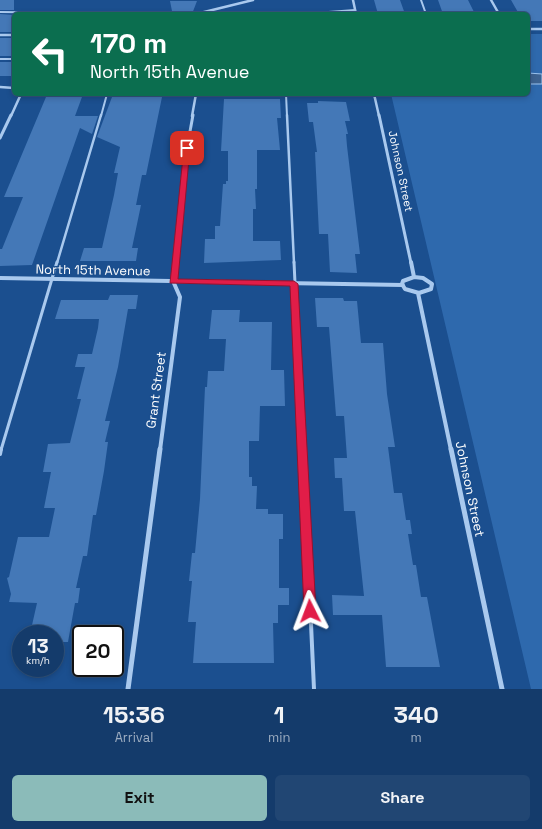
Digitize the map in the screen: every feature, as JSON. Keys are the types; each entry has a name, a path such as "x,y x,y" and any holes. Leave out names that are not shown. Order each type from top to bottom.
{"street":[{"path":"202,12 235,2 253,0"},
{"path":"353,0 355,10"},
{"path":"491,0 498,12"},
{"path":"530,29 542,29"},
{"path":"0,35 12,35"},
{"path":"0,88 12,88"},
{"path":"0,138 20,96"},
{"name":"Grant Street","path":"128,689 180,297 173,281 187,148 196,96"},
{"name":"Johnson Street","path":"374,96 414,277"},
{"path":"414,277 423,278 432,284 431,289 428,292 409,292 402,285 406,279 414,277"},
{"name":"North 15th Avenue","path":"0,278 402,285"},
{"name":"Johnson Street","path":"418,293 502,689"}],"lane":[{"path":"421,0 425,12"},
{"path":"328,12 355,10"},
{"path":"0,12 12,12"},
{"path":"0,58 12,59"},
{"path":"0,454 106,96"},
{"path":"286,96 314,689"}],"shaded area":[{"path":"530,34 542,34 542,689 531,689 391,96 530,96"},
{"path":"530,73 542,74 542,84 530,84"}],"building":[{"path":"0,0 14,0 14,10 0,10"},
{"path":"374,0 400,0 404,12 377,12"},
{"path":"438,0 468,0 474,12 442,12"},
{"path":"511,0 542,0 542,21 530,21 530,12 518,12"},
{"path":"170,1 197,1 193,12 172,11"},
{"path":"0,14 12,15 12,32 0,32"},
{"path":"0,38 12,38 12,56 0,56"},
{"path":"0,62 12,62 12,76 0,76"},
{"path":"46,97 82,97 75,116 98,116 92,134 80,128 32,265 0,266 0,249 2,249 23,197 4,197"},
{"path":"112,97 162,97 146,175 142,175 136,205 141,205 132,248 138,248 136,261 80,261 84,248 102,248 114,195 118,173 114,173 120,147 97,137"},
{"path":"224,99 280,99 281,118 277,118 280,150 257,150 257,189 255,189 256,209 253,209 253,241 280,241 281,260 204,263 205,239 215,239 215,226 220,226 223,184 226,184 226,181 228,181 228,151 221,151"},
{"path":"318,101 346,102 350,121 345,121 348,134 346,134 347,146 360,254 355,254 357,273 330,272 328,234 319,234 315,152 317,152 313,122 309,122 307,103 318,103"},
{"path":"110,295 138,295 136,309 128,309 118,367 105,421 110,421 105,442 108,442 96,515 93,515 87,556 83,556 76,588 80,588 78,603 75,603 68,642 64,642 64,625 32,625 37,603 9,602 11,594 7,578 9,577 18,537 49,537 55,508 44,508 51,472 43,472 48,444 70,443 81,399 77,399 85,367 75,367 78,354 92,354 98,328 99,319 55,319 61,300 108,300"},
{"path":"315,298 343,298 344,301 357,301 361,343 383,343 387,394 395,447 388,447 394,493 402,493 406,520 410,520 412,534 408,534 413,565 416,565 421,597 427,597 440,667 386,667 382,615 333,615 332,595 364,596 355,511 344,511 342,478 335,478 334,458 347,458 344,416 336,416 329,327 317,327"},
{"path":"212,310 240,310 239,322 272,322 271,370 284,370 285,406 260,406 259,441 249,441 249,477 252,477 252,486 257,486 256,509 268,509 268,514 283,514 283,539 279,539 279,588 289,588 289,605 278,605 278,623 273,623 274,663 193,663 196,622 188,622 192,581 189,581 192,553 195,553 200,499 205,387 207,387 208,371 224,371 226,339 209,339"}],"route":[{"path":"187,148 173,281 294,284 310,611"}]}
